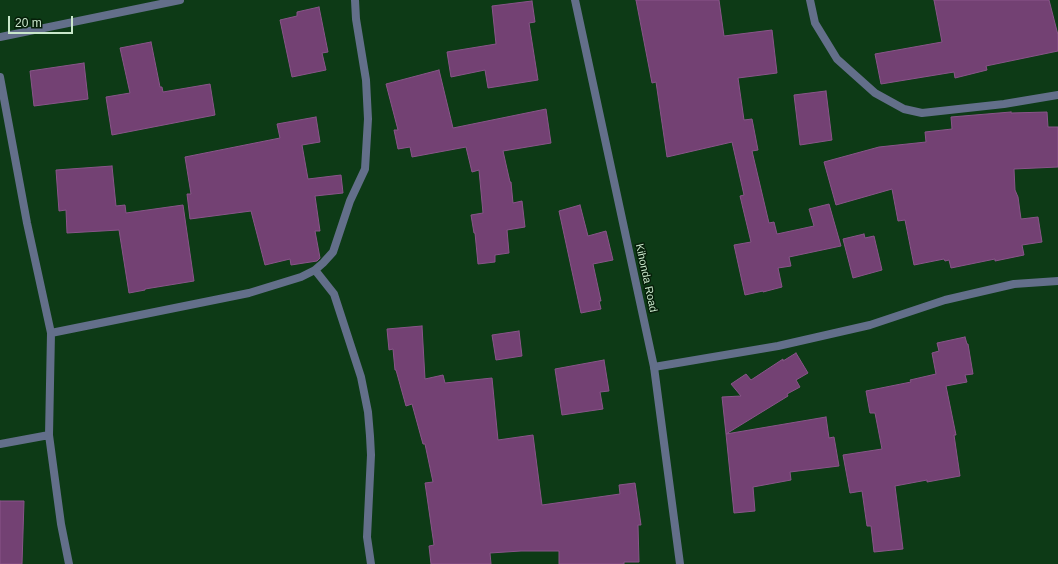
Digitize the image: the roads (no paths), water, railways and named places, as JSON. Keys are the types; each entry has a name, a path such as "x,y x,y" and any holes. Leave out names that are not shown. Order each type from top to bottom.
{"street":[{"path":"0,37 180,0"},
{"path":"51,333 249,293 301,277 315,270 332,252 350,201 365,169 368,119 366,80 356,19 355,0"},
{"name":"Kihonda Road","path":"575,0 654,367 680,564"},
{"path":"810,0 815,23 838,59 875,93 904,109 922,113 1004,104 1058,95"},
{"path":"0,77 27,222 51,333 49,434 61,524 69,564"},
{"path":"315,270 334,294 362,384 370,436 371,455 367,537 371,564"},
{"path":"654,367 778,346 870,325 945,300 1014,284 1058,281"},
{"path":"0,444 49,434"}]}
